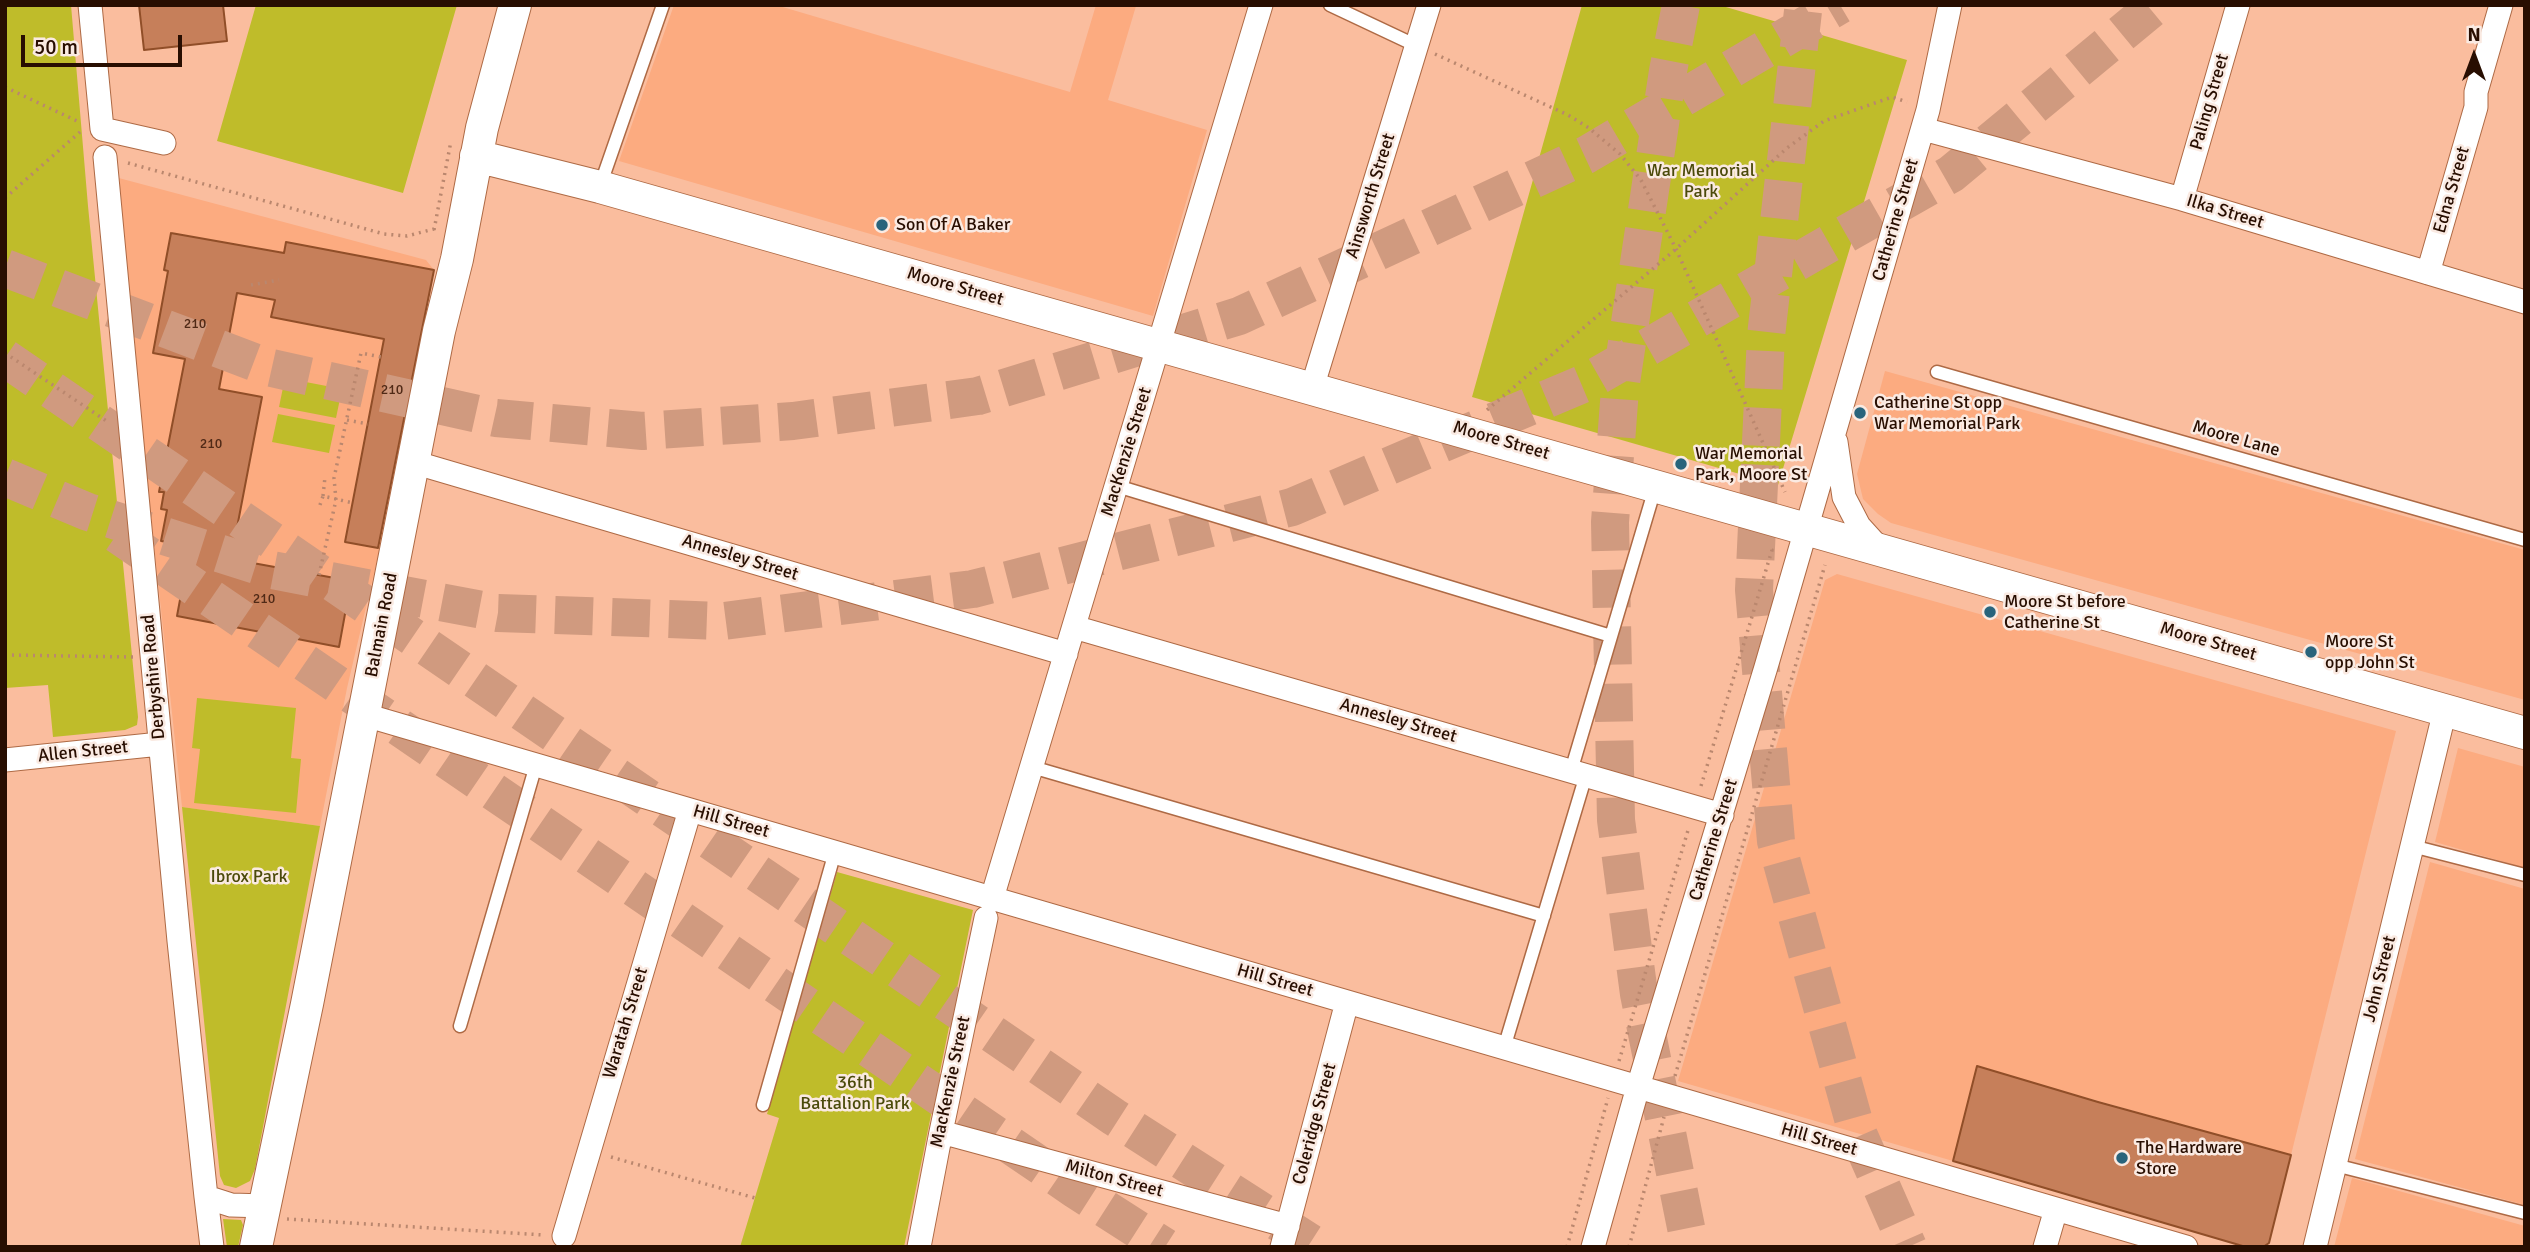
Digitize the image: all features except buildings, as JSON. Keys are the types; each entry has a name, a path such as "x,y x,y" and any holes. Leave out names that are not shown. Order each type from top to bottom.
{"main road":[{"name":"Balmain Road","path":"256,1247 276,1212 413,462 439,331 457,259 475,156 515,5"},
{"name":"Moore Street","path":"475,156 600,187 1160,344 2525,733"}],"street":[{"path":"90,5 102,129 164,143"},
{"name":"Ainsworth Street","path":"1312,387 1429,5"},
{"name":"Catherine Street","path":"1593,1247 1638,1087 1722,815 1923,129 1950,5"},
{"name":"Paling Street","path":"2182,199 2238,5"},
{"name":"Edna Street","path":"2428,273 2476,107 2476,92 2501,5"},
{"name":"Edna Street","path":"2476,107 2489,96 2515,5"},
{"name":"MacKenzie Street","path":"919,1247 989,908 1160,344 1256,7"},
{"name":"Ilka Street","path":"1923,129 2182,199 2525,302"},
{"name":"Derbyshire Road","path":"105,157 160,744 212,1247"},
{"name":"Catherine Street","path":"1834,432 1844,497 1860,526 1878,547"},
{"name":"Annesley Street","path":"413,462 1066,654"},
{"name":"Annesley Street","path":"1074,627 1722,815"},
{"name":"John Street","path":"2315,1247 2445,710"},
{"name":"Hill Street","path":"365,715 835,852 989,908 1347,1002 2186,1247"},
{"name":"Allen Street","path":"5,760 160,744"},
{"name":"Waratah Street","path":"564,1236 690,810"},
{"name":"Coleridge Street","path":"1285,1236 1347,1002"},
{"name":"Milton Street","path":"941,1132 1285,1236"},
{"path":"206,1197 215,1202 276,1212"},
{"path":"2045,1247 2056,1209"}],"lane":[{"path":"600,187 663,5"},
{"path":"1330,5 1417,46"},
{"name":"Moore Lane","path":"1937,372 2525,540"},
{"path":"1504,1048 1544,916 1611,636 1656,485"},
{"path":"1116,486 1611,636"},
{"path":"460,1026 536,765"},
{"path":"1032,767 1544,916"},
{"path":"2412,846 2525,874"},
{"path":"763,1105 835,852"},
{"path":"2335,1165 2525,1213"}],"path":[{"path":"1417,46 1568,115 1611,144 1641,180 1676,249 1785,492"},
{"path":"5,87 87,126 5,198"},
{"path":"1487,410 1676,249 1787,148 1824,121 1892,97 1907,102"},
{"path":"105,157 398,236 434,229 445,163"},
{"path":"251,285 279,280"},
{"path":"5,353 132,437"},
{"path":"319,575 336,500 334,478 361,353 381,357"},
{"path":"347,420 368,424"},
{"path":"320,505 326,477"},
{"path":"323,496 352,503"},
{"path":"1567,1247 1772,550"},
{"name":"Catherine Street","path":"1629,1247 1670,1096 1825,565"},
{"path":"5,655 136,657"},
{"path":"588,1150 755,1198"},
{"path":"276,1212 564,1236"}],"shaded area":[{"path":"674,5 776,5 1070,92 1096,5 1136,6 1108,100 1207,130 1153,316 619,161"},
{"path":"115,177 426,260 434,270 380,548 347,688 320,826 182,807"},
{"path":"1885,371 2525,550 2525,700 1891,523 1863,499 1857,474"},
{"path":"1837,574 2396,731 2291,1155 1977,1067 1953,1161 1678,1081 1825,580"},
{"path":"2458,748 2525,767 2525,868 2435,842"},
{"path":"2430,862 2525,889 2525,1205 2355,1159"},
{"path":"2352,1178 2525,1226 2525,1247 2334,1247"}],"green space":[{"path":"5,5 71,5 138,717 137,725 125,730 53,737 48,685 5,688"},
{"path":"256,5 457,5 403,193 217,141"},
{"name":"War Memorial Park","path":"1582,5 1719,5 1907,60 1778,485 1472,397"},
{"path":"285,378 342,389 336,418 279,407"},
{"path":"278,414 335,425 329,453 272,442"},
{"path":"197,698 296,708 291,758 301,759 296,813 194,803 200,749 192,748"},
{"name":"Ibrox Park","path":"182,807 320,826 255,1169 250,1181 236,1188 224,1185 220,1176"},
{"name":"36th Battalion Park","path":"837,872 973,910 904,1247 740,1247 779,1118 767,1114"},
{"path":"223,1219 241,1220 243,1225 238,1247 227,1247"}],"tunnel":[{"path":"1681,5 1668,71 1620,389 1610,522 1616,820 1639,994 1690,1247"},
{"path":"5,268 267,367 496,418 643,431 793,421 978,396 1239,316 1586,155 1840,5"},
{"path":"5,477 88,512 272,570 498,613 724,621 973,589 1292,507 1585,383 1951,174 2156,5"},
{"path":"1803,11 1766,336 1754,590 1776,841 1856,1129 1908,1247"},
{"path":"5,358 1114,1117 1317,1247"},
{"path":"117,534 1076,1190 1165,1247"}],"place":[{"name":"Son Of A Baker","path":"882,225"},
{"name":"Catherine St opp War Memorial Park","path":"1860,413"},
{"name":"War Memorial Park, Moore St","path":"1681,464"},
{"name":"Moore St before Catherine St","path":"1990,612"},
{"name":"Moore St opp John St","path":"2311,652"},
{"name":"The Hardware Store","path":"2122,1158"}]}
